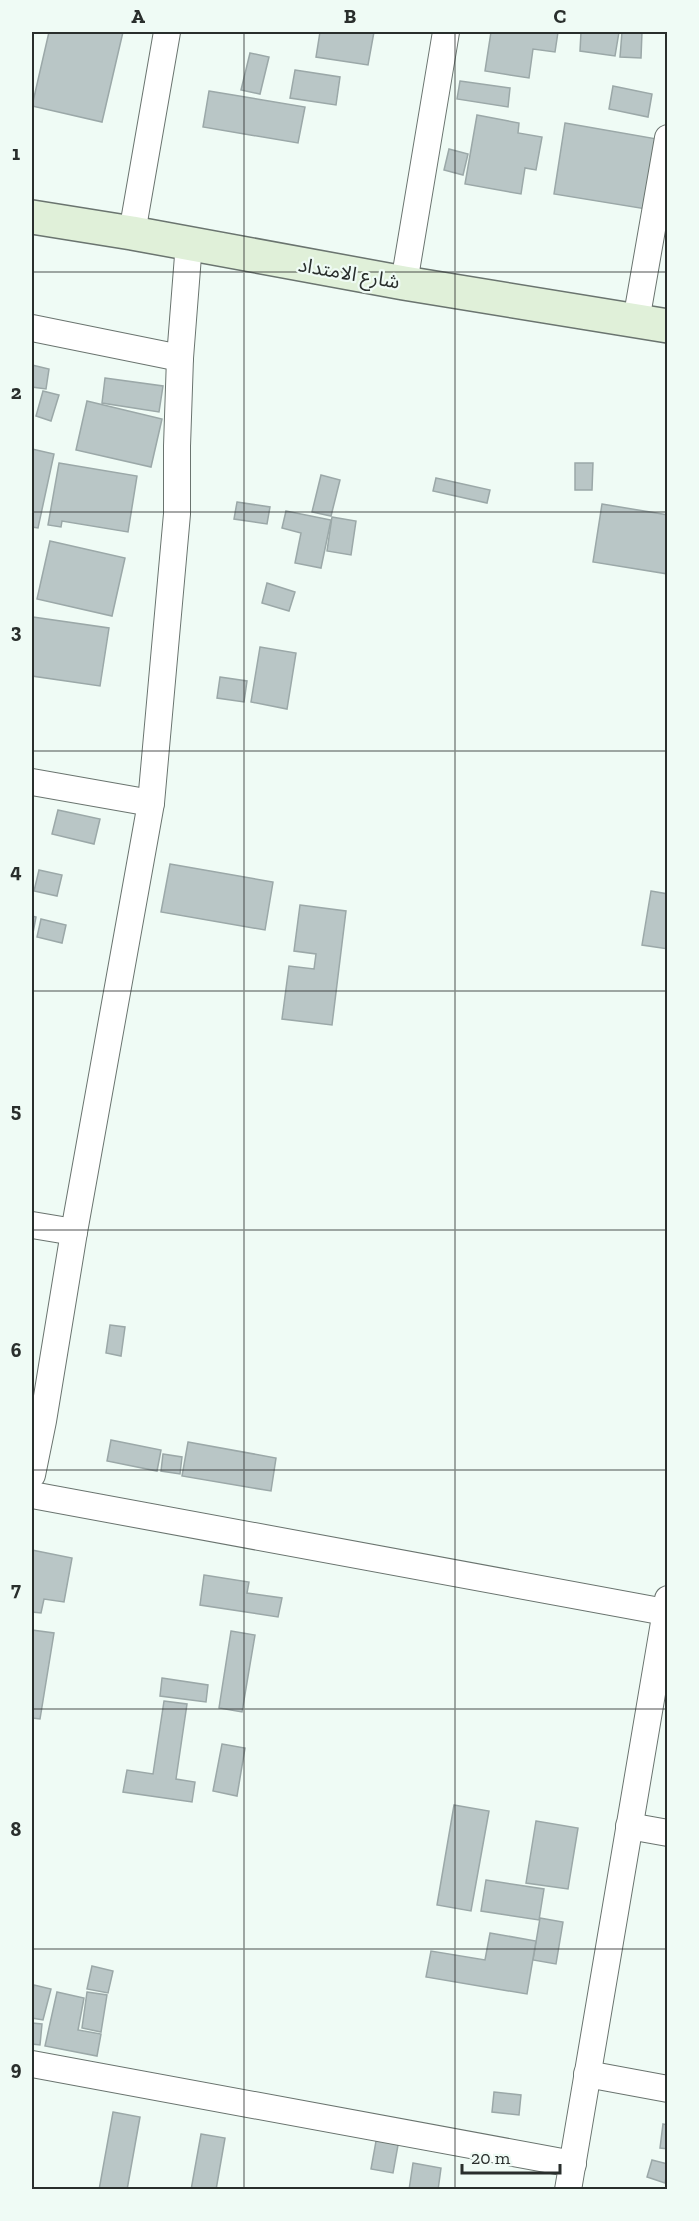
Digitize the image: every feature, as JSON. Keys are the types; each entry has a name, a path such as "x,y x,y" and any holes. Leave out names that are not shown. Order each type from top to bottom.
{"street":[{"path":"132,233 168,32"},
{"path":"404,283 446,32"},
{"path":"636,321 668,138"},
{"name":"شارع الامتداد","path":"32,217 189,243 404,283 668,326"},
{"path":"32,1475 151,803 177,514 180,358 189,243"},
{"path":"32,328 180,358"},
{"path":"32,782 151,803"},
{"path":"32,1225 74,1232"},
{"path":"32,1495 666,1605 568,2190"},
{"path":"629,1826 668,1833"},
{"path":"32,2064 573,2163"},
{"path":"587,2074 668,2089"}],"building":[{"path":"49,32 123,32 102,122 32,106"},
{"path":"320,32 374,32 368,65 316,57"},
{"path":"491,32 558,32 555,52 533,49 529,78 485,71"},
{"path":"581,32 619,32 615,56 580,51"},
{"path":"622,32 642,32 641,58 620,57"},
{"path":"250,53 269,57 260,94 241,90"},
{"path":"295,70 340,77 336,105 290,98"},
{"path":"460,81 510,88 508,107 457,99"},
{"path":"613,86 652,94 648,117 609,109"},
{"path":"209,91 305,107 298,143 203,127"},
{"path":"477,115 519,123 518,133 542,137 536,170 525,168 521,194 465,184"},
{"path":"565,123 657,139 646,209 554,194"},
{"path":"449,149 468,154 463,175 444,170"},
{"path":"32,365 49,369 46,389 32,387"},
{"path":"105,378 163,386 159,412 102,403"},
{"path":"43,391 59,395 51,421 36,416"},
{"path":"87,401 162,419 151,467 76,450"},
{"path":"32,449 54,454 38,528 32,527"},
{"path":"59,463 137,476 128,532 62,521 61,527 48,525"},
{"path":"575,463 593,463 592,490 575,490"},
{"path":"321,475 340,480 331,516 312,512"},
{"path":"436,478 490,490 487,503 433,491"},
{"path":"237,502 270,507 267,524 234,519"},
{"path":"602,504 668,515 668,574 593,562"},
{"path":"286,511 331,520 321,568 295,563 301,533 282,528"},
{"path":"332,517 356,521 351,555 327,551"},
{"path":"50,541 125,558 112,616 37,599"},
{"path":"267,583 295,592 289,611 262,603"},
{"path":"33,617 109,628 100,686 32,676"},
{"path":"260,647 296,653 287,709 251,702"},
{"path":"220,677 247,681 244,702 217,698"},
{"path":"58,810 100,819 94,844 52,834"},
{"path":"170,864 273,882 265,930 161,912"},
{"path":"39,870 62,875 57,896 34,891"},
{"path":"651,891 668,894 668,949 642,945"},
{"path":"300,905 346,911 332,1025 282,1019 289,966 314,969 316,954 294,951"},
{"path":"32,916 36,917 32,938"},
{"path":"41,919 66,925 62,943 37,937"},
{"path":"110,1325 125,1327 121,1356 106,1353"},
{"path":"111,1440 161,1450 157,1471 107,1461"},
{"path":"188,1442 276,1458 271,1491 182,1476"},
{"path":"163,1454 182,1457 180,1474 161,1471"},
{"path":"32,1550 72,1558 64,1602 44,1599 41,1613 32,1612"},
{"path":"204,1575 249,1582 247,1593 282,1598 278,1617 200,1605"},
{"path":"32,1630 54,1633 40,1719 32,1718"},
{"path":"231,1631 255,1635 242,1712 219,1708"},
{"path":"162,1678 208,1685 206,1702 160,1696"},
{"path":"164,1701 187,1704 176,1779 195,1782 192,1802 123,1792 127,1770 153,1774"},
{"path":"222,1744 245,1748 237,1796 213,1791"},
{"path":"454,1805 489,1811 471,1911 437,1905"},
{"path":"536,1821 578,1828 568,1889 526,1883"},
{"path":"486,1880 544,1889 539,1920 481,1911"},
{"path":"540,1918 563,1922 556,1964 533,1960"},
{"path":"490,1933 536,1941 527,1994 426,1977 431,1951 485,1960"},
{"path":"92,1966 113,1971 108,1993 87,1989"},
{"path":"34,1985 51,1989 43,2020 32,2018"},
{"path":"57,1992 84,1998 78,2030 101,2034 97,2056 45,2046"},
{"path":"87,1992 107,1995 101,2032 82,2028"},
{"path":"32,2023 42,2024 40,2045 32,2044"},
{"path":"494,2092 521,2095 519,2115 492,2112"},
{"path":"113,2112 140,2117 127,2190 99,2190"},
{"path":"663,2124 668,2125 668,2149 660,2148"},
{"path":"378,2130 400,2134 393,2173 371,2169"},
{"path":"201,2134 225,2138 216,2190 191,2190"},
{"path":"652,2160 668,2164 665,2183 647,2177"},
{"path":"413,2163 441,2168 438,2190 409,2190"}]}
